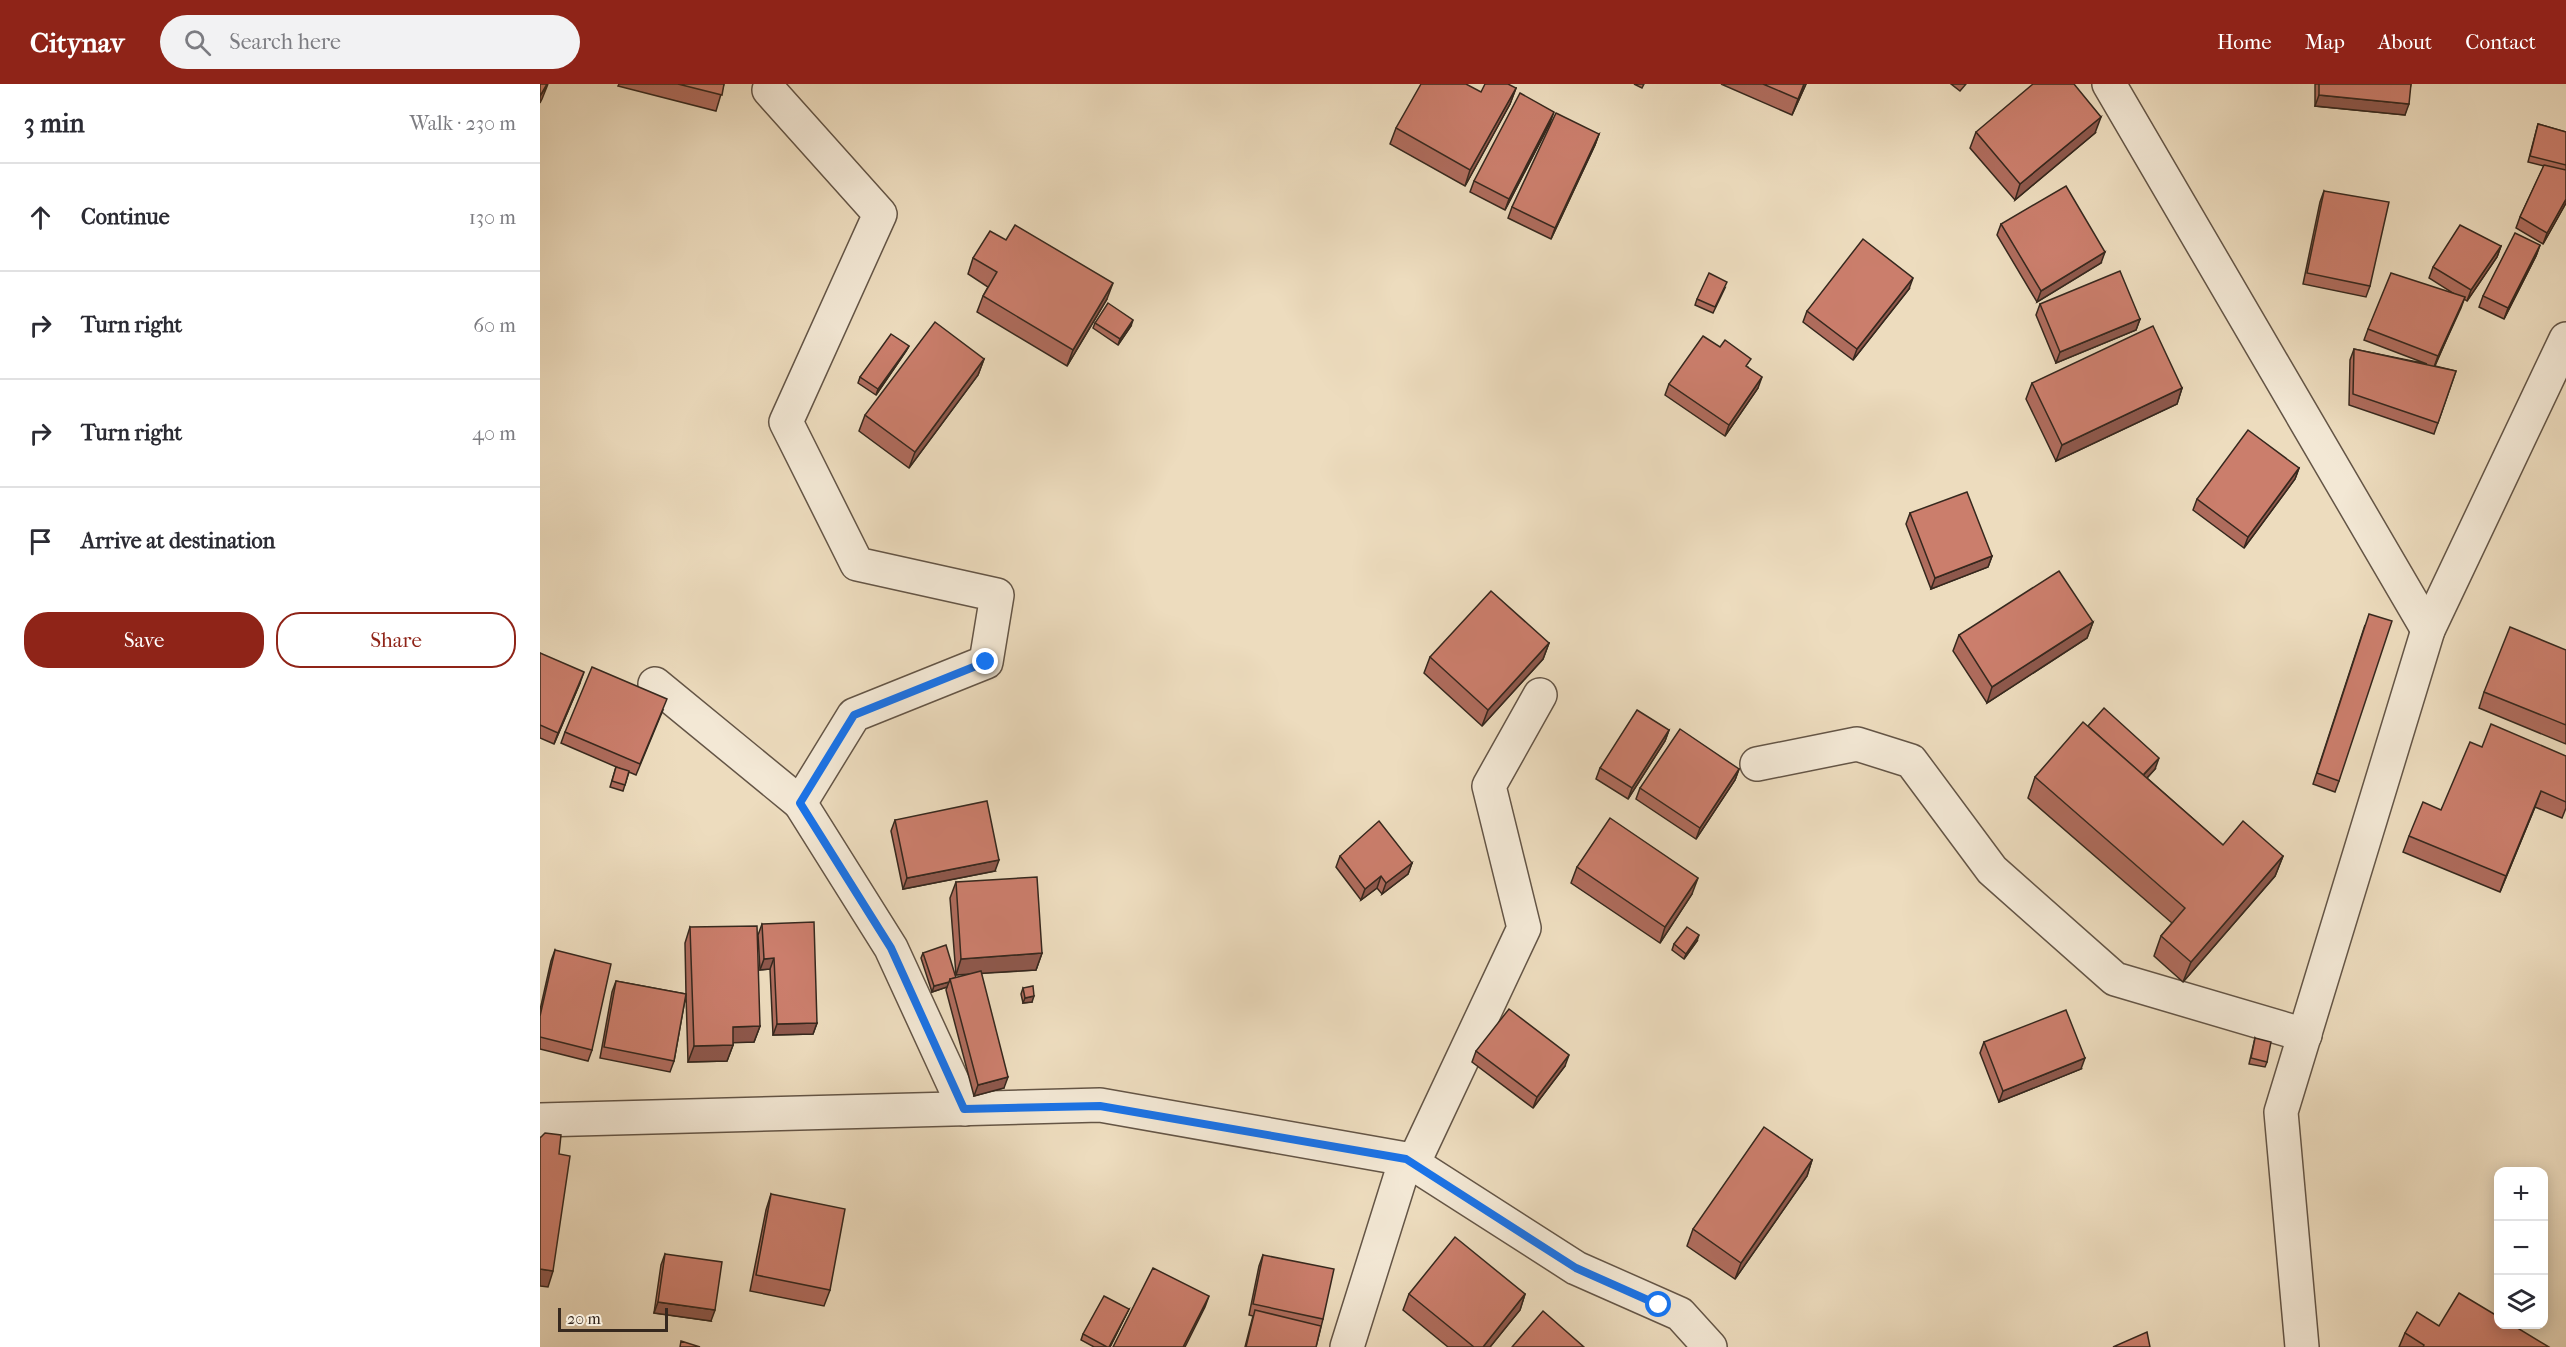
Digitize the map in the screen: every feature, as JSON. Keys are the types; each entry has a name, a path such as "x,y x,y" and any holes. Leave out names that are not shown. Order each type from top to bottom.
{"street":[{"path":"2109,84 2428,630"},
{"path":"769,90 880,214 786,422 857,564 998,595 986,662 854,715 800,803"},
{"path":"2302,1347 2281,1112 2428,630 2566,339"},
{"path":"656,684 800,803 891,948 964,1109"},
{"path":"1347,1347 1409,1161 1524,928 1489,786 1540,695"},
{"path":"1757,764 1857,744 1911,761 1992,870 2115,979 2305,1035"},
{"path":"540,1120 1100,1106 1409,1161 1576,1268 1680,1314 1710,1347"}],"building":[{"path":"540,84 547,84 540,96"},
{"path":"678,84 724,84 722,95"},
{"path":"1421,84 1466,84 1481,92 1485,84 1508,84 1516,88 1470,170 1396,128"},
{"path":"1763,84 1804,84 1798,99"},
{"path":"2033,84 2074,84 2101,117 2020,184 1976,132"},
{"path":"2319,84 2411,84 2409,104 2319,95"},
{"path":"1520,93 1554,112 1509,199 1474,181"},
{"path":"1556,113 1599,134 1555,228 1512,207"},
{"path":"2538,124 2566,132 2566,165 2530,156"},
{"path":"2544,165 2566,170 2566,199 2547,233 2520,217"},
{"path":"2066,186 2105,252 2041,291 2001,224"},
{"path":"2324,191 2389,202 2370,286 2307,273"},
{"path":"1015,225 1113,283 1073,350 983,296 997,272 973,258 990,231 1006,240"},
{"path":"2460,225 2501,246 2471,290 2433,267"},
{"path":"2515,233 2540,245 2508,308 2483,296"},
{"path":"1863,239 1913,278 1857,349 1807,311"},
{"path":"2120,271 2140,319 2060,352 2040,304"},
{"path":"1709,273 1727,282 1715,307 1697,299"},
{"path":"2391,273 2465,297 2438,356 2368,329"},
{"path":"1108,303 1133,320 1120,339 1095,323"},
{"path":"935,322 984,359 915,452 865,415"},
{"path":"2153,326 2182,388 2062,445 2032,383"},
{"path":"891,334 909,346 878,389 860,377"},
{"path":"1703,336 1720,347 1725,340 1751,359 1746,366 1762,377 1729,425 1669,384"},
{"path":"2354,349 2456,371 2438,423 2353,394"},
{"path":"2248,430 2299,468 2248,537 2197,499"},
{"path":"1967,492 1992,556 1935,578 1910,513"},
{"path":"2059,571 2093,622 1992,687 1959,635"},
{"path":"1491,591 1549,643 1488,710 1430,657"},
{"path":"2369,614 2392,621 2339,781 2317,773"},
{"path":"2510,627 2566,650 2566,725 2484,692"},
{"path":"540,653 584,672 558,733 540,725"},
{"path":"592,667 667,699 640,764 565,732"},
{"path":"2104,708 2159,758 2143,775 2088,726"},
{"path":"1637,710 1669,730 1632,788 1600,768"},
{"path":"2083,722 2223,845 2243,821 2283,856 2191,962 2161,936 2185,908 2035,777"},
{"path":"2491,724 2566,756 2566,802 2541,791 2506,876 2409,836 2423,802 2441,810 2470,742 2482,747"},
{"path":"1680,729 1739,769 1700,828 1640,788"},
{"path":"616,767 629,771 625,785 612,781"},
{"path":"987,801 999,860 907,878 895,820"},
{"path":"1610,818 1698,878 1665,927 1577,867"},
{"path":"1379,821 1412,863 1386,883 1381,876 1365,889 1340,856"},
{"path":"1037,877 1042,953 961,959 956,882"},
{"path":"814,922 817,1023 777,1024 774,958 764,959 762,924"},
{"path":"757,926 760,1026 733,1027 733,1045 694,1046 690,927"},
{"path":"1687,927 1699,935 1686,954 1674,944"},
{"path":"946,945 956,978 934,986 923,953"},
{"path":"555,950 611,964 592,1050 540,1037 540,1016"},
{"path":"981,971 1008,1077 978,1085 950,979"},
{"path":"616,981 686,994 674,1061 604,1047"},
{"path":"1033,986 1034,996 1025,998 1023,988"},
{"path":"1509,1009 1569,1055 1537,1097 1476,1051"},
{"path":"2066,1010 2085,1058 2003,1091 1984,1042"},
{"path":"2255,1038 2271,1042 2267,1062 2251,1058"},
{"path":"1764,1127 1812,1160 1741,1263 1693,1229"},
{"path":"545,1133 561,1135 559,1154 570,1156 553,1271 540,1269 540,1138"},
{"path":"771,1194 845,1209 830,1290 756,1275"},
{"path":"1455,1237 1525,1294 1483,1347 1474,1347 1409,1294"},
{"path":"665,1254 722,1262 715,1310 658,1302"},
{"path":"1263,1255 1334,1269 1323,1319 1253,1304"},
{"path":"1153,1268 1209,1296 1183,1347 1113,1347"},
{"path":"2459,1293 2494,1314 2494,1329 2519,1329 2549,1347 2423,1347 2424,1345 2405,1333 2417,1312 2439,1326"},
{"path":"1104,1296 1129,1309 1109,1347 1083,1334"},
{"path":"1255,1310 1321,1326 1316,1347 1246,1347"},
{"path":"1543,1311 1584,1347 1512,1347"},
{"path":"2147,1332 2150,1347 2113,1347"},
{"path":"681,1341 700,1347 680,1347"}],"route":[{"path":"986,662 854,715 800,803 891,948 964,1109 1100,1106 1406,1159 1576,1268 1659,1305"}]}
